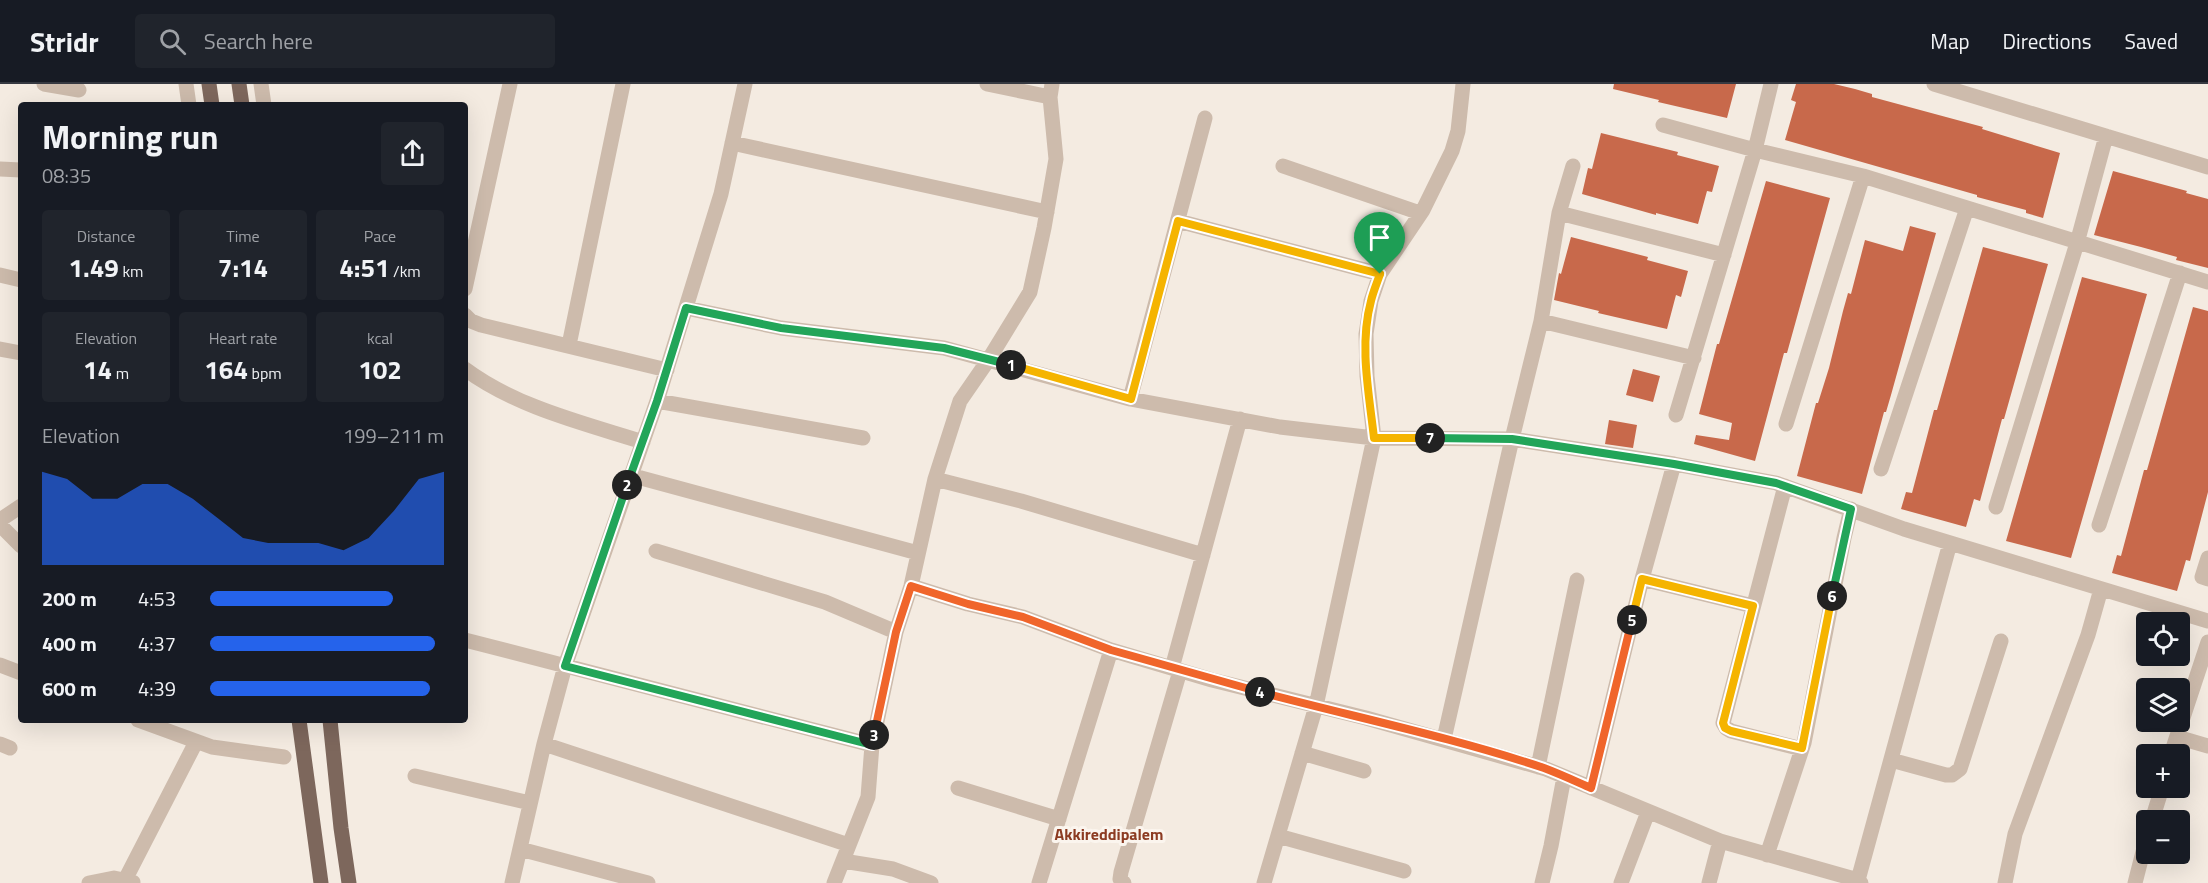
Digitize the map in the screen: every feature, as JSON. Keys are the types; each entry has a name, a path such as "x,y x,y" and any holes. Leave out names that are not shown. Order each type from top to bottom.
{"main road":[{"path":"209,84 212,102"},
{"path":"239,84 242,102"},
{"path":"299,723 321,883"},
{"path":"330,723 349,883"}],"street":[{"path":"44,84 78,93"},
{"path":"186,84 189,102"},
{"path":"261,84 264,102"},
{"path":"468,275 510,84"},
{"path":"569,345 623,84"},
{"path":"512,883 544,744 565,666 667,370 721,194 745,84"},
{"path":"834,883 868,797 872,745 896,632 911,586 935,479 960,401 1030,292 1047,213 1056,159 1051,91 987,84"},
{"path":"1264,883 1316,706 1374,438 1367,376 1366,334 1371,301 1380,274 1420,213 1452,151 1458,131 1463,84"},
{"path":"1676,416 1755,150 1771,84"},
{"path":"1934,84 2208,167"},
{"path":"1131,399 1205,118"},
{"path":"1663,124 1755,150 1863,176 2208,282"},
{"path":"1996,507 2078,243 2106,136"},
{"path":"732,142 1047,213"},
{"path":"1283,166 1420,213"},
{"path":"1444,739 1541,321 1559,213 1573,166"},
{"path":"0,169 18,170"},
{"path":"1786,424 1863,176"},
{"path":"1881,469 1967,208"},
{"path":"1559,213 1724,255"},
{"path":"1178,221 1380,274"},
{"path":"2099,525 2180,273"},
{"path":"0,275 18,279"},
{"path":"686,308 781,328 842,337 916,343 989,359 1131,399 1280,427 1374,438 1512,439 1674,464 1785,486 1904,529 2208,621"},
{"path":"468,318 481,325 667,370"},
{"path":"1541,321 1694,358"},
{"path":"0,349 18,352"},
{"path":"468,371 480,380 554,413 643,442"},
{"path":"657,401 863,438"},
{"path":"1124,883 1120,879 1121,872 1240,419"},
{"path":"1591,788 1642,579 1674,464"},
{"path":"630,475 918,553"},
{"path":"935,479 1021,501 1203,555"},
{"path":"1785,486 1723,723 1725,728 1731,731 1802,748"},
{"path":"18,508 0,522 18,543"},
{"path":"1767,855 1802,748 1851,509"},
{"path":"911,586 968,604 1023,617 1111,650 1176,669 1538,766 1720,840 1860,881 1950,543"},
{"path":"656,551 825,602 896,632"},
{"path":"2208,558 2202,577 2208,579"},
{"path":"1642,579 1753,606"},
{"path":"1538,766 1577,580"},
{"path":"2006,883 2015,834 2084,645 2101,589"},
{"path":"468,641 872,745"},
{"path":"1891,760 1946,775 1952,775 1960,769 2001,641"},
{"path":"2175,744 2208,642"},
{"path":"1039,883 1111,650"},
{"path":"0,665 18,672"},
{"path":"146,723 196,742 232,751 284,757"},
{"path":"2177,737 2208,746"},
{"path":"89,883 114,878 130,882 196,742"},
{"path":"544,744 849,845"},
{"path":"1302,753 1364,771"},
{"path":"415,776 530,803"},
{"path":"1542,883 1564,777"},
{"path":"958,788 1059,819"},
{"path":"1621,883 1648,812"},
{"path":"1278,836 1404,871"},
{"path":"1709,883 1720,840"},
{"path":"520,849 648,883"},
{"path":"843,861 893,869 931,883"},
{"path":"2135,883 2140,864"}],"building":[{"path":"1614,84 1736,84 1727,118 1613,89"},
{"path":"1796,84 1834,84 1855,89 1872,94 1872,97 1983,127 1982,129 2060,153 2043,218 2026,213 2026,210 1977,197 1977,195 1785,140 1796,102 1791,100"},
{"path":"1601,133 1678,152 1677,155 1719,166 1712,192 1707,191 1698,224 1656,213 1656,215 1582,194 1588,168 1592,169"},
{"path":"2113,171 2208,199 2208,268 2176,260 2177,257 2094,235"},
{"path":"1766,181 1830,198 1755,461 1694,444 1696,435 1729,440 1732,423 1699,414 1717,344 1719,344"},
{"path":"1910,226 1936,233 1862,494 1797,476 1816,403 1818,403 1829,368 1848,293 1851,294 1865,240 1903,251"},
{"path":"1571,237 1648,257 1647,260 1688,271 1681,297 1676,295 1667,329 1554,300 1559,273 1561,274"},
{"path":"1983,247 2048,264 1980,501 1974,499 1966,527 1901,509 1906,492 1912,493 1934,410 1937,410"},
{"path":"2082,277 2147,294 2071,558 2006,541"},
{"path":"2193,307 2208,311 2208,492 2190,561 2186,560 2177,591 2112,573 2117,555 2121,556"},
{"path":"1633,369 1660,376 1653,402 1626,395"},
{"path":"1609,420 1637,425 1633,448 1605,444"}],"district":[{"name":"Akkireddipalem","path":"1109,834"}],"route":[{"path":"1178,221 1380,274 1371,301 1366,334 1367,376 1374,438 1512,439 1674,464 1776,483 1851,509 1802,748 1731,731 1725,728 1723,723 1753,606 1642,579 1591,788 1546,769 1463,744 1212,680 1111,650 1023,617 968,604 911,586 896,632 872,745 565,666 657,401 686,308 781,328 944,348 1131,399 1178,221"}]}
